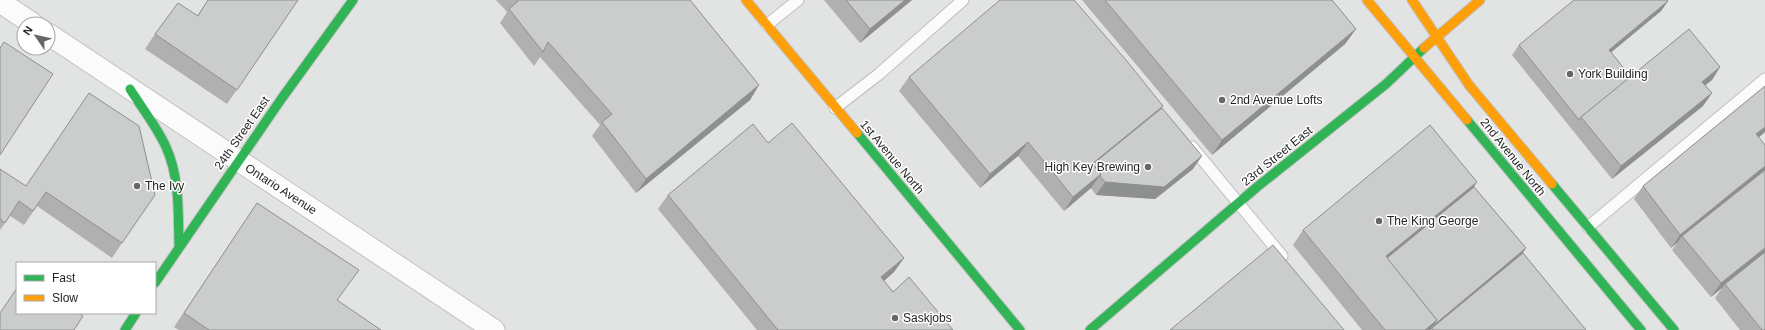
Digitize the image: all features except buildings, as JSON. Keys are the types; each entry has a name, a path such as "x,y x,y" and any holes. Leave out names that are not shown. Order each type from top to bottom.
{"street":[{"name":"24th Street East","path":"156,281 315,50 353,0"},
{"name":"1st Avenue North","path":"746,0 1020,330"},
{"name":"2nd Avenue North","path":"1367,0 1641,330"},
{"name":"2nd Avenue North","path":"1412,0 1469,84 1674,330"},
{"name":"23rd Street East","path":"1090,330 1238,203 1375,93 1415,58 1436,36 1480,0"},
{"path":"0,2 21,16"},
{"name":"Ontario Avenue","path":"56,39 494,330"},
{"path":"130,89 166,147 173,167 178,200 180,245"},
{"path":"126,330 135,314"}],"lane":[{"path":"767,25 798,0"},
{"path":"835,108 879,74 963,0"},
{"path":"1588,227 1765,79"},
{"path":"1184,137 1290,266"}],"traffic: fast":[{"path":"156,282 282,98 353,0"},
{"path":"1090,330 1257,187 1386,84 1424,48"},
{"path":"130,89 158,132 171,159 176,183 179,245"},
{"path":"1467,120 1641,330"},
{"path":"857,133 1020,330"},
{"path":"1552,184 1674,330"},
{"path":"125,330 135,314"}],"traffic: slow":[{"path":"746,0 857,133"},
{"path":"1367,0 1467,120"},
{"path":"1412,0 1469,85 1552,184"},
{"path":"1424,48 1480,0"}],"place":[{"name":"York Building","path":"1570,74"},
{"name":"2nd Avenue Lofts","path":"1222,100"},
{"name":"High Key Brewing","path":"1148,167"},
{"name":"The Ivy","path":"137,186"},
{"name":"The King George","path":"1379,221"},
{"name":"Saskjobs","path":"895,318"}]}
